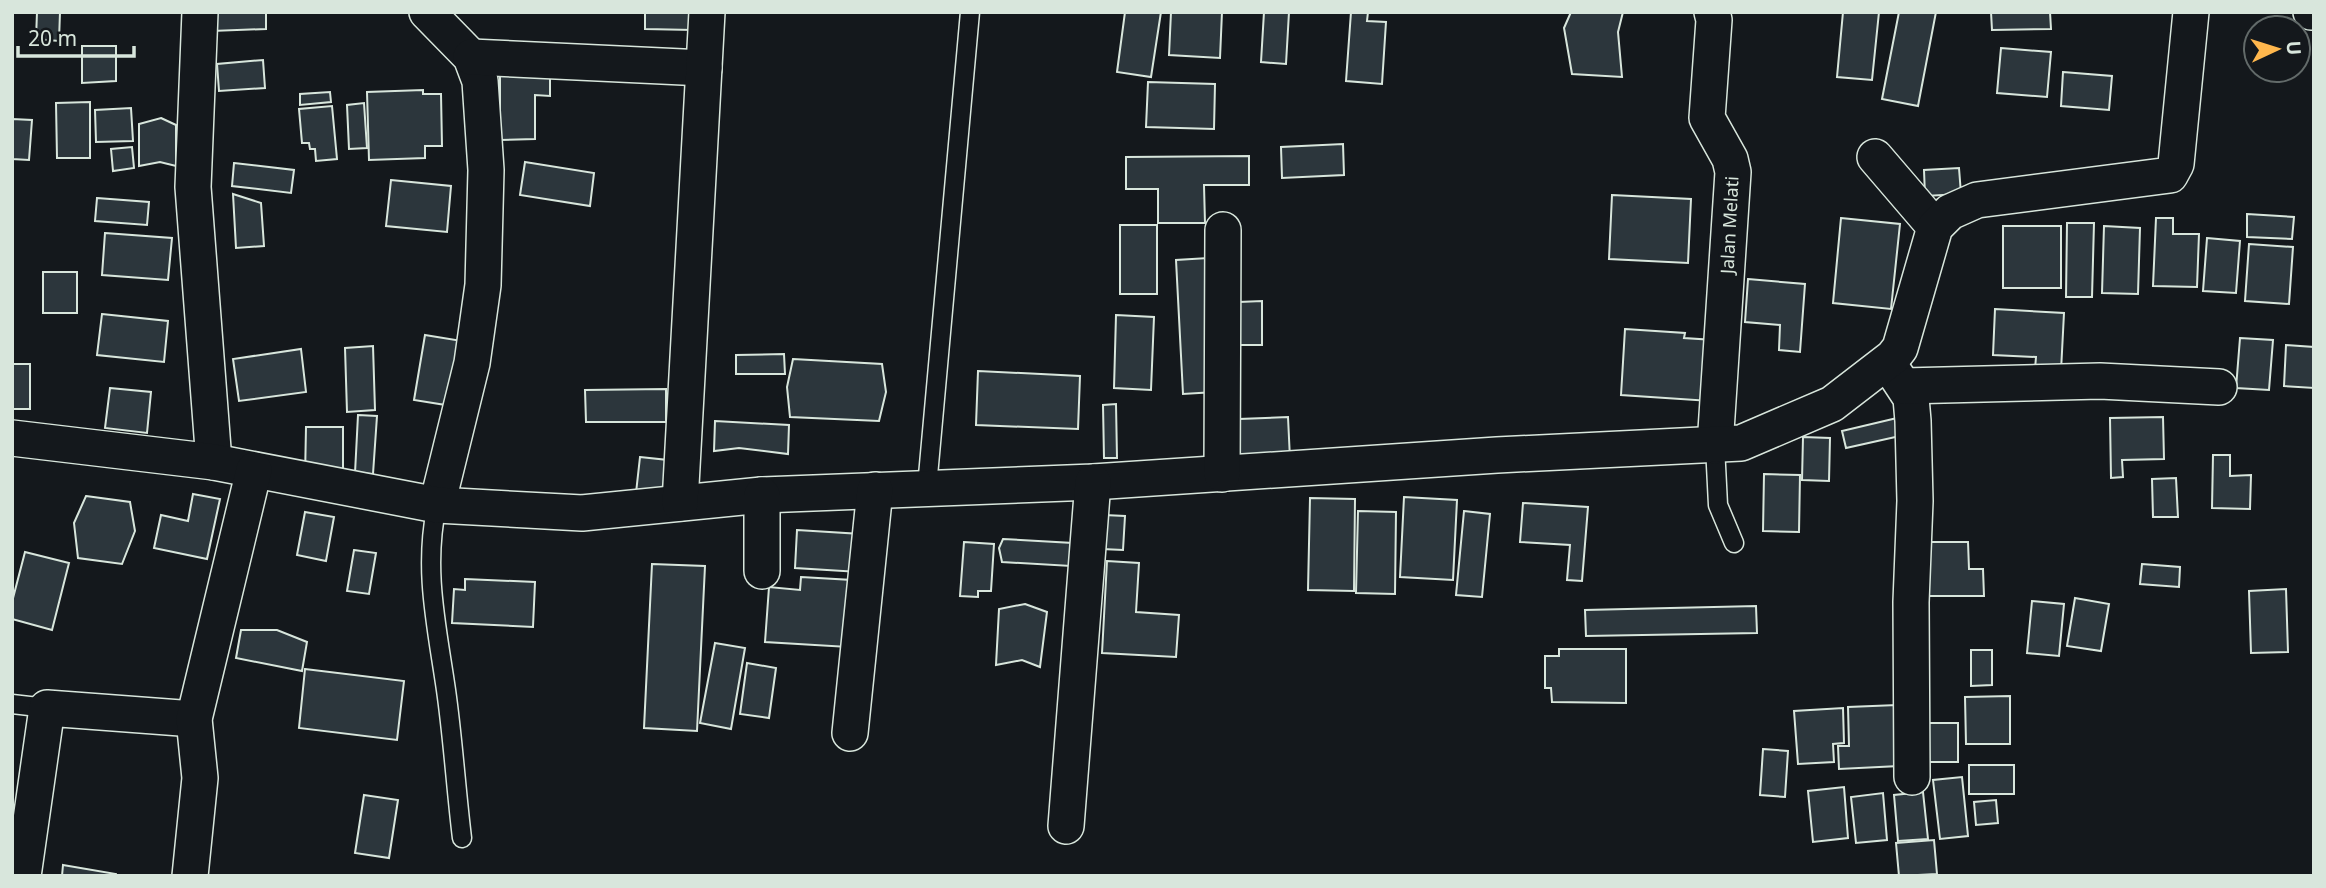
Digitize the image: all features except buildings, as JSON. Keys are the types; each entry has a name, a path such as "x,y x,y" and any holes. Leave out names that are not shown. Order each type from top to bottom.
{"street":[{"path":"200,12 194,174 214,462"},
{"path":"427,12 471,57 480,81 485,155 483,285 472,363 437,505"},
{"path":"680,503 707,12"},
{"name":"Jalan Melati","path":"1712,12 1714,20 1707,118 1730,159 1733,172 1716,446"},
{"path":"1912,777 1915,501 1912,408 1896,374 1900,348 1935,228 1950,212 1977,200 2170,175 2176,164 2191,12"},
{"path":"471,57 704,68"},
{"path":"1875,157 1935,228"},
{"path":"1222,474 1223,230"},
{"path":"12,438 214,462 437,505 582,513 762,495 1093,482 1497,455 1716,446 1741,443 1760,436 1896,374 2220,387"},
{"path":"190,876 200,778 194,719 254,470"},
{"path":"1066,826 1093,482"},
{"path":"850,733 875,490"},
{"path":"762,495 762,571"},
{"path":"23,876 47,708 194,719"}],"lane":[{"path":"927,487 970,12"},
{"path":"1716,446 1718,505 1734,543"},
{"path":"437,505 430,535 432,608 446,691 462,838"},
{"path":"12,704 47,708"}]}
